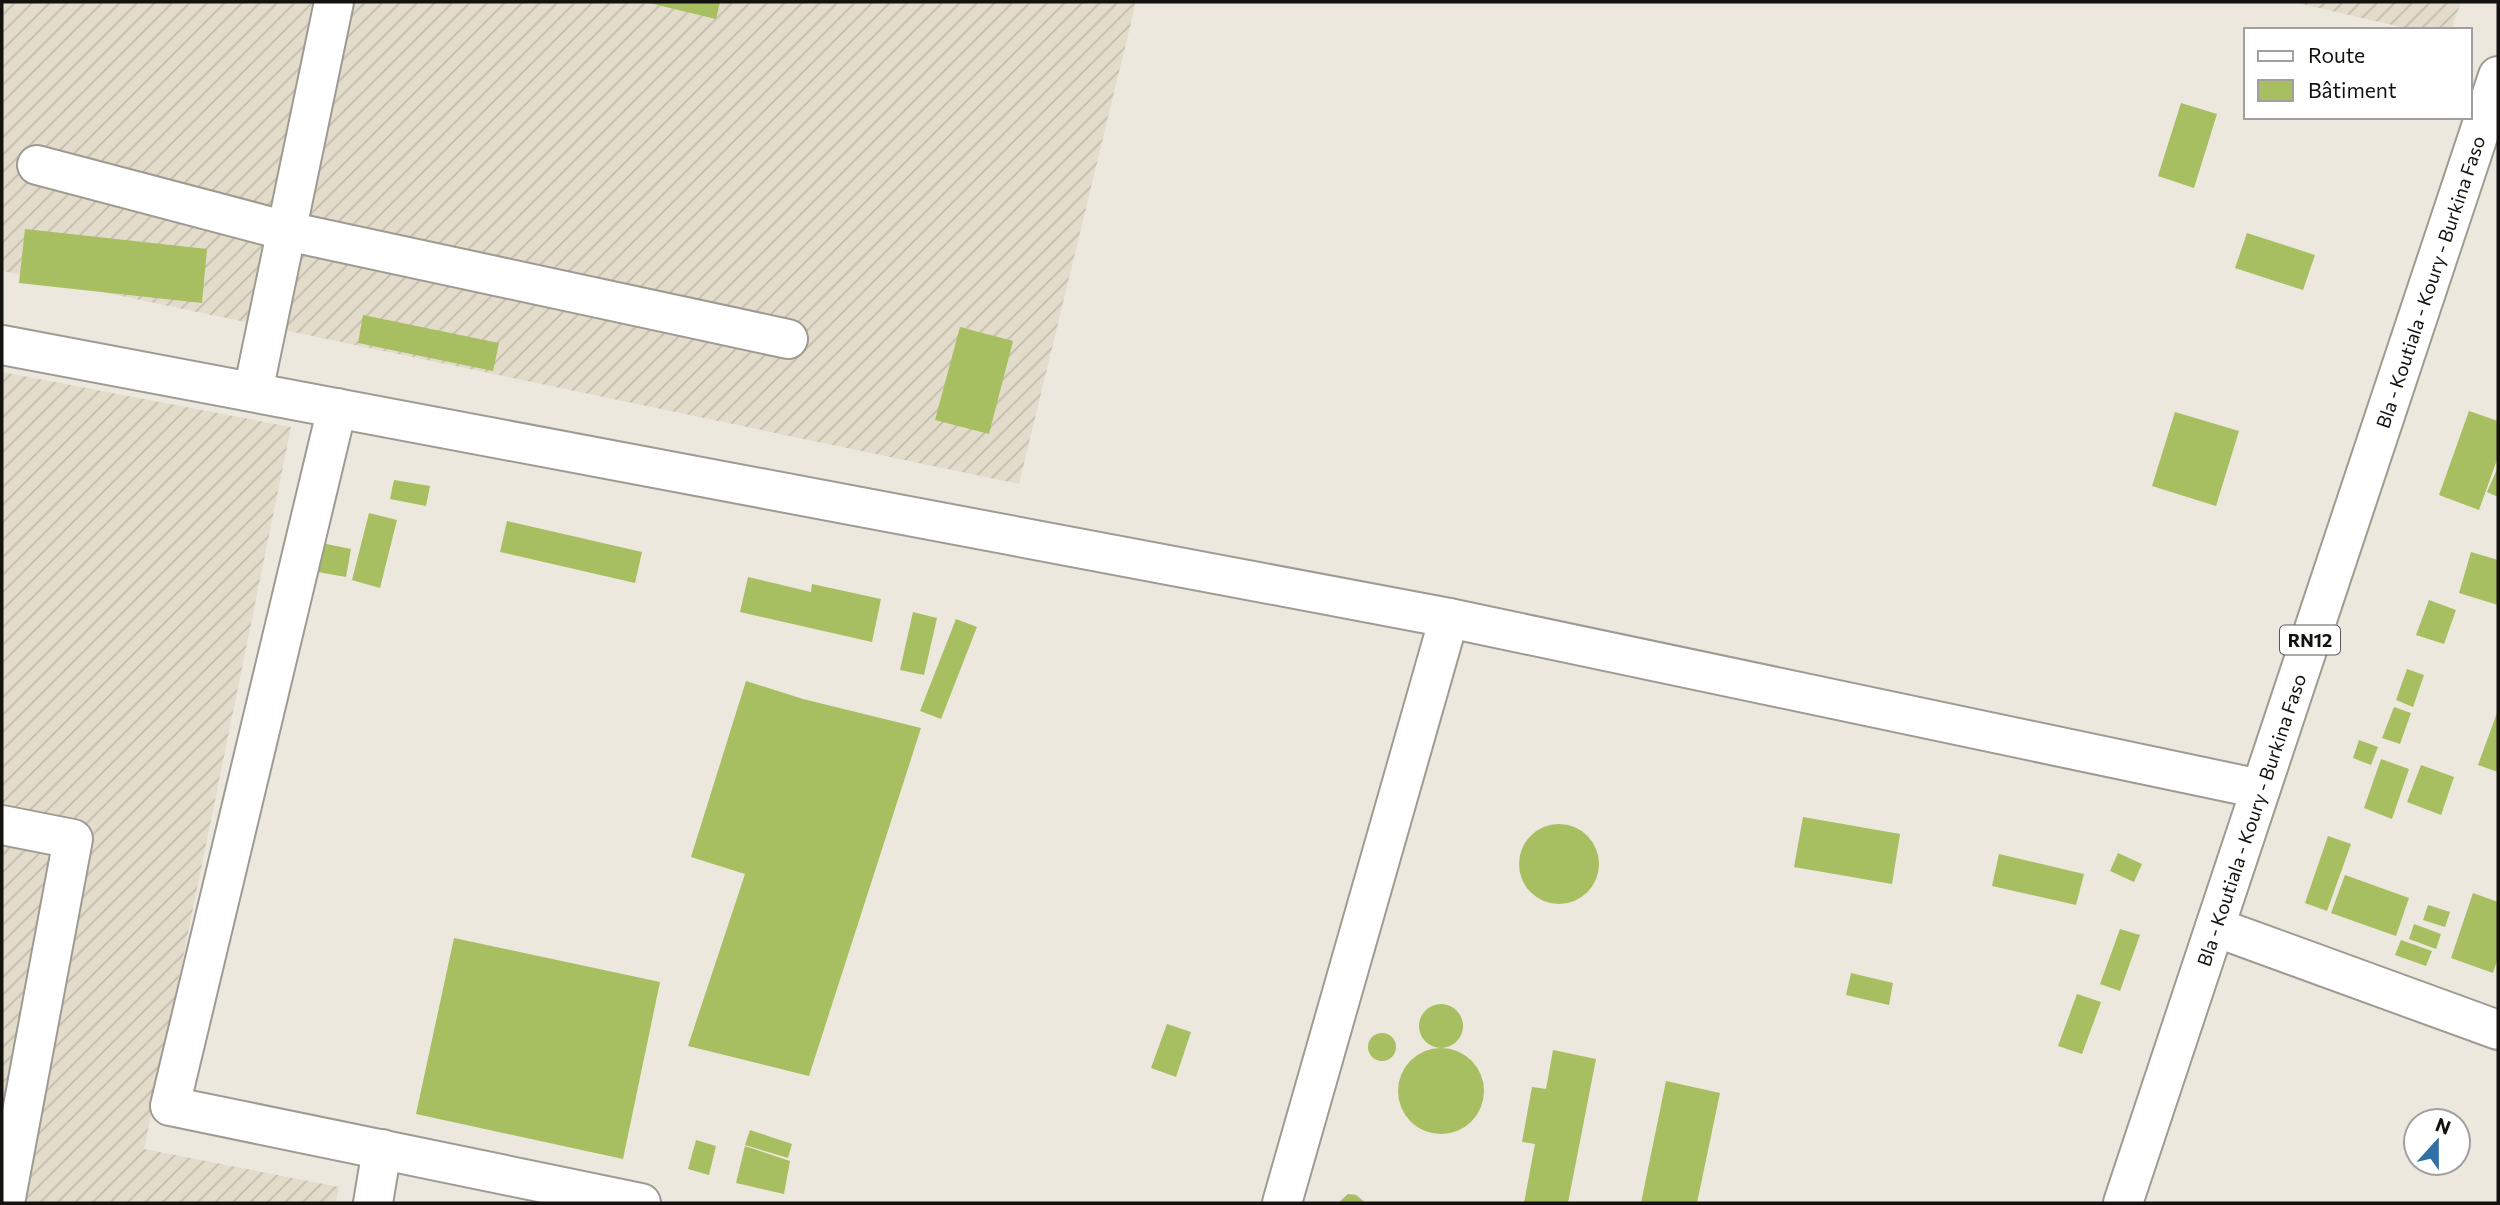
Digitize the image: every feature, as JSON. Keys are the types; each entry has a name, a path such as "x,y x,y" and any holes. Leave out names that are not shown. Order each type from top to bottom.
{"street":[{"path":"253,392 334,2"},
{"name":"Bla - Koutiala - Koury - Burkina Faso","path":"2123,1203 2497,85"},
{"path":"37,165 287,231 788,339"},
{"path":"2,345 1448,618 2260,789"},
{"path":"337,408 170,1106 641,1203"},
{"path":"1282,1203 1448,618"},
{"path":"2,825 73,839 5,1203"},
{"path":"2215,927 2498,1030"},
{"path":"373,1203 382,1149"}],"shaded area":[{"path":"2,2 1136,2 1019,484 2,271"},
{"path":"2293,2 2461,2 2452,28 2405,28"},
{"path":"2,372 291,427 144,1149 339,1187 336,1203 2,1203"}],"building":[{"path":"645,2 720,2 716,19"},
{"path":"2181,103 2217,114 2194,188 2158,176"},
{"path":"25,229 207,249 202,303 19,283"},
{"path":"2247,233 2315,255 2303,290 2235,268"},
{"path":"363,315 499,343 493,371 358,343"},
{"path":"960,327 1013,341 989,434 935,420"},
{"path":"2469,411 2498,421 2498,457 2479,510 2439,495"},
{"path":"2175,412 2239,431 2216,506 2152,486"},
{"path":"2498,467 2498,497 2487,492"},
{"path":"394,480 430,486 426,506 390,499"},
{"path":"369,513 397,520 380,588 352,580"},
{"path":"507,521 642,552 635,583 500,552"},
{"path":"307,540 351,549 346,577 301,569"},
{"path":"2471,552 2498,560 2498,605 2459,593"},
{"path":"748,577 811,592 812,584 881,599 872,642 740,612"},
{"path":"2429,600 2456,610 2444,644 2416,635"},
{"path":"913,612 937,618 924,675 900,670"},
{"path":"956,619 977,627 941,719 920,711"},
{"path":"2407,669 2424,675 2413,707 2396,700"},
{"path":"746,681 803,699 921,728 809,1076 688,1046 745,874 691,857"},
{"path":"2394,707 2411,713 2400,744 2382,738"},
{"path":"2498,710 2498,772 2478,765"},
{"path":"2359,740 2378,747 2371,765 2353,758"},
{"path":"2381,759 2409,769 2392,819 2364,808"},
{"path":"2421,765 2454,777 2441,815 2407,802"},
{"path":"1803,817 1900,834 1892,884 1794,867"},
{"path":"1559,824 1574,827 1587,836 1596,849 1599,864 1596,879 1587,892 1574,901 1559,904 1544,901 1531,892 1522,879 1519,864 1522,849 1531,836 1544,827"},
{"path":"2328,836 2351,844 2327,911 2305,903"},
{"path":"2118,853 2142,864 2134,882 2110,871"},
{"path":"1999,854 2084,874 2076,905 1992,886"},
{"path":"2345,875 2409,898 2396,936 2331,913"},
{"path":"2473,893 2498,902 2498,958 2493,973 2451,958"},
{"path":"2428,905 2450,912 2445,927 2423,920"},
{"path":"2414,924 2441,934 2436,949 2409,939"},
{"path":"2120,929 2140,935 2120,991 2100,984"},
{"path":"454,938 660,982 623,1159 416,1114"},
{"path":"2401,940 2432,951 2426,966 2395,955"},
{"path":"1851,973 1893,983 1889,1005 1846,995"},
{"path":"2077,994 2101,1002 2082,1054 2058,1046"},
{"path":"1441,1004 1456,1011 1463,1026 1456,1041 1441,1048 1426,1041 1419,1026 1426,1011"},
{"path":"1167,1024 1191,1032 1176,1077 1151,1068"},
{"path":"1382,1033 1392,1037 1396,1047 1392,1057 1382,1061 1372,1057 1368,1047 1372,1037"},
{"path":"1441,1048 1465,1055 1477,1067 1484,1091 1477,1115 1465,1127 1441,1134 1417,1127 1405,1115 1398,1091 1405,1067 1417,1055"},
{"path":"1553,1050 1596,1059 1568,1203 1524,1203 1535,1144 1522,1142 1532,1087 1546,1089"},
{"path":"1666,1081 1720,1093 1697,1203 1641,1203"},
{"path":"750,1130 792,1144 788,1158 745,1145"},
{"path":"696,1140 716,1146 709,1175 688,1169"},
{"path":"745,1146 790,1161 784,1194 736,1183"},
{"path":"1348,1194 1356,1195 1366,1203 1338,1203"}]}
